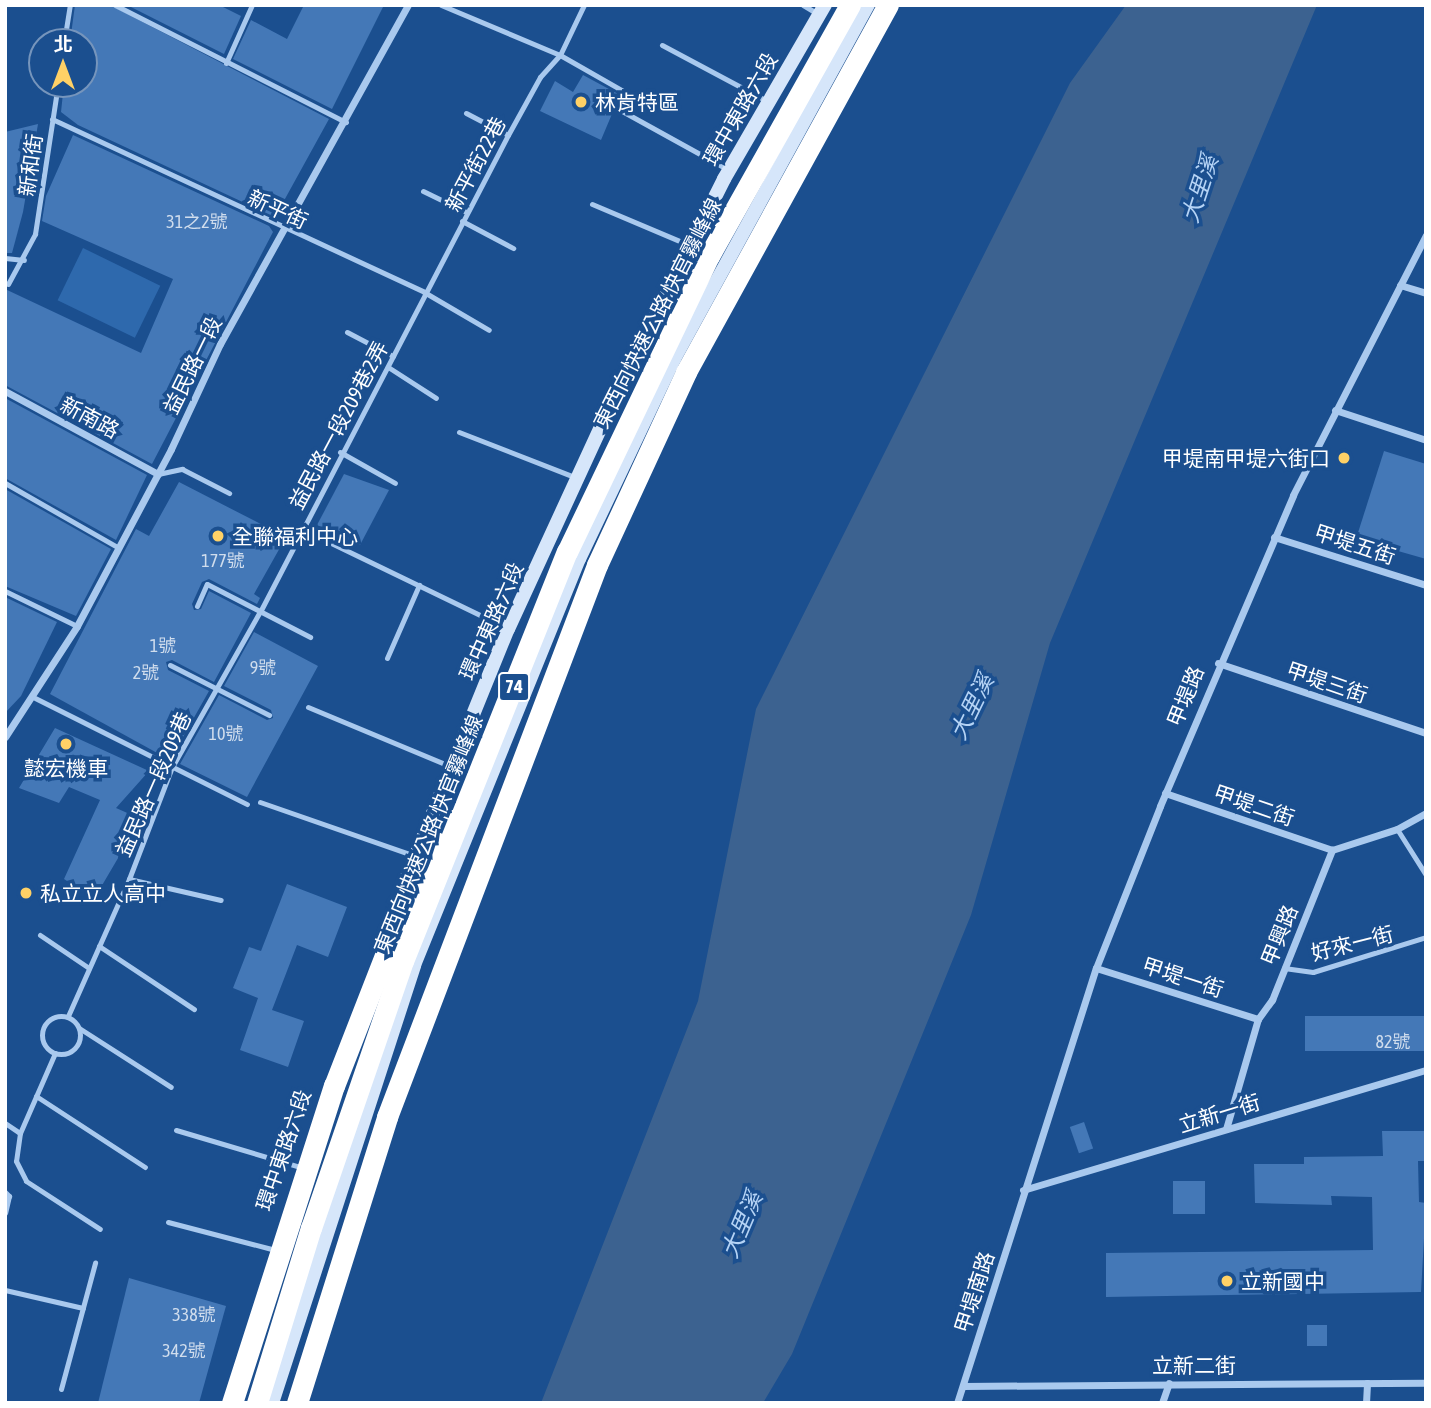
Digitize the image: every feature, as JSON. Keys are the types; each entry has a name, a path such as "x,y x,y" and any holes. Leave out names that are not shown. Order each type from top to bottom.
{"highway":[{"name":"東西向快速公路 快官霧峰線","path":"257,1403 402,961 468,804 567,552 709,256 850,5"},
{"name":"74","path":"297,1403 387,1117 597,565 686,372 888,5"},
{"path":"232,1403 334,1086 411,889 438,838 468,804"}],"street":[{"name":"益民路一段","path":"5,737 35,698 77,626 283,229 408,5"},
{"path":"272,1403 414,965 579,559 674,359 868,5"},
{"name":"環中東路六段","path":"223,1403 338,1054 508,629 577,478 690,246 729,170 822,10"},
{"name":"甲堤路","path":"1023,1191 1096,968 1218,663 1335,410 1426,234"},
{"path":"1400,285 1426,293"},
{"name":"新南路","path":"5,391 158,474"},
{"path":"1335,410 1426,440"},
{"name":"甲堤五街","path":"1274,537 1426,585"},
{"name":"甲堤三街","path":"1218,663 1426,733"},
{"name":"甲堤二街","path":"1164,793 1332,850"},
{"path":"1332,850 1397,829 1426,813"},
{"name":"甲興路","path":"1226,1129 1258,1019 1284,968 1332,850"},
{"name":"甲堤一街","path":"1096,968 1258,1019"},
{"path":"338,1054 379,1067"},
{"name":"立新一街","path":"1023,1191 1426,1070"},
{"name":"甲堤南路","path":"957,1403 1023,1191"},
{"path":"1366,1403 1367,1382"},
{"path":"1163,1403 1169,1383"},
{"name":"立新二街","path":"963,1386 1426,1383"}],"lane":[{"path":"66,28 70,5"},
{"path":"116,5 226,64 345,122"},
{"path":"226,64 252,5"},
{"path":"441,5 560,55 623,91"},
{"name":"新平街22巷","path":"424,292 540,77 560,55 583,5"},
{"path":"803,5 822,10"},
{"path":"662,45 769,102"},
{"name":"新和街","path":"8,284 24,260 35,234 56,98"},
{"path":"622,111 729,170"},
{"path":"466,113 508,135"},
{"name":"新平街","path":"52,119 283,229 424,292 489,330"},
{"path":"423,191 467,212"},
{"path":"592,204 690,246"},
{"path":"462,221 513,248"},
{"path":"5,258 24,260"},
{"name":"益民路一段209巷2弄","path":"261,610 300,528 388,367 424,292"},
{"path":"347,332 393,356"},
{"path":"388,367 436,398"},
{"path":"459,432 577,478"},
{"path":"340,452 395,483"},
{"path":"158,474 181,469 229,493"},
{"path":"5,483 119,548"},
{"path":"300,528 508,629"},
{"path":"197,606 207,584 310,638"},
{"path":"387,658 419,585"},
{"path":"5,591 77,626"},
{"name":"益民路一段209巷","path":"68,1016 130,878 173,767 215,686 261,610"},
{"path":"170,665 269,715"},
{"path":"35,698 247,804"},
{"path":"308,707 451,767"},
{"path":"260,802 415,856"},
{"path":"1397,829 1426,875"},
{"path":"130,878 221,900"},
{"path":"40,935 89,968"},
{"name":"好來一街","path":"1284,968 1313,972 1426,937"},
{"path":"99,946 194,1009"},
{"path":"79,1028 73,1050 55,1053 43,1043 46,1025 58,1016 68,1016 79,1028 171,1087"},
{"path":"55,1053 20,1133 16,1161 26,1181 100,1230"},
{"path":"36,1097 145,1167"},
{"path":"5,1123 20,1133"},
{"path":"176,1130 300,1167"},
{"path":"5,1192 5,1213"},
{"path":"168,1222 272,1249"},
{"path":"61,1389 95,1263"},
{"path":"5,1290 83,1308"}],"shaded area":[{"path":"83,248 160,286 135,338 58,300"}],"water":[{"name":"大里溪","path":"1126,5 1317,5 1050,643 971,915 792,1354 763,1403 541,1403 698,1001 756,709 1070,83"}],"building":[{"path":"75,5 110,5 329,119 275,217 78,125 61,112 62,98 98,98 98,28 72,28"},
{"path":"127,5 219,5 241,16 224,54"},
{"path":"304,5 384,5 332,109 233,59 251,20 287,39"},
{"name":"林肯特區","path":"583,75 620,95 601,140 540,111 555,81 573,92"},
{"path":"38,124 23,212 12,253 5,253 5,132"},
{"path":"73,135 269,226 273,232 152,464 5,385 5,289 141,353 173,279 42,221 46,196"},
{"path":"5,398 147,475 116,540 5,478"},
{"path":"1384,451 1426,464 1426,559 1356,539"},
{"path":"344,474 389,490 360,545 317,525"},
{"path":"179,482 286,537 254,594 260,598 257,604 209,579 202,582 192,604 194,610 201,609 209,591 251,613 214,682 172,660 166,662 168,670 209,691 170,760 50,694 136,529 149,536"},
{"path":"5,489 111,549 76,616 5,586"},
{"path":"5,597 57,622 21,696 5,713"},
{"path":"254,632 318,666 247,797 180,764 219,695 267,720 273,718 271,710 224,686"},
{"path":"55,728 149,771 116,808 141,819 94,899 64,879 100,800 69,787 59,803 19,788"},
{"path":"287,884 347,907 328,957 297,945 272,1010 304,1021 288,1067 240,1050 258,998 233,988 249,947 261,951"},
{"path":"1305,1016 1426,1016 1426,1051 1305,1051"},
{"path":"1084,1122 1093,1148 1079,1153 1070,1127"},
{"path":"1382,1131 1426,1131 1426,1161 1418,1161 1419,1202 1426,1203 1421,1292 1106,1297 1106,1253 1373,1250 1372,1197 1331,1196 1332,1205 1255,1203 1254,1164 1304,1164 1304,1157 1383,1156"},
{"path":"1173,1181 1205,1181 1205,1214 1173,1214"},
{"path":"129,1278 226,1306 199,1403 98,1403"},
{"path":"1307,1325 1327,1325 1327,1346 1307,1346"}],"place":[{"name":"林肯特區","path":"581,102"},
{"name":"甲堤南甲堤六街口","path":"1344,458"},
{"name":"全聯福利中心","path":"218,536"},
{"name":"懿宏機車","path":"66,744"},
{"name":"私立立人高中","path":"26,893"},
{"name":"立新國中","path":"1227,1281"}]}
